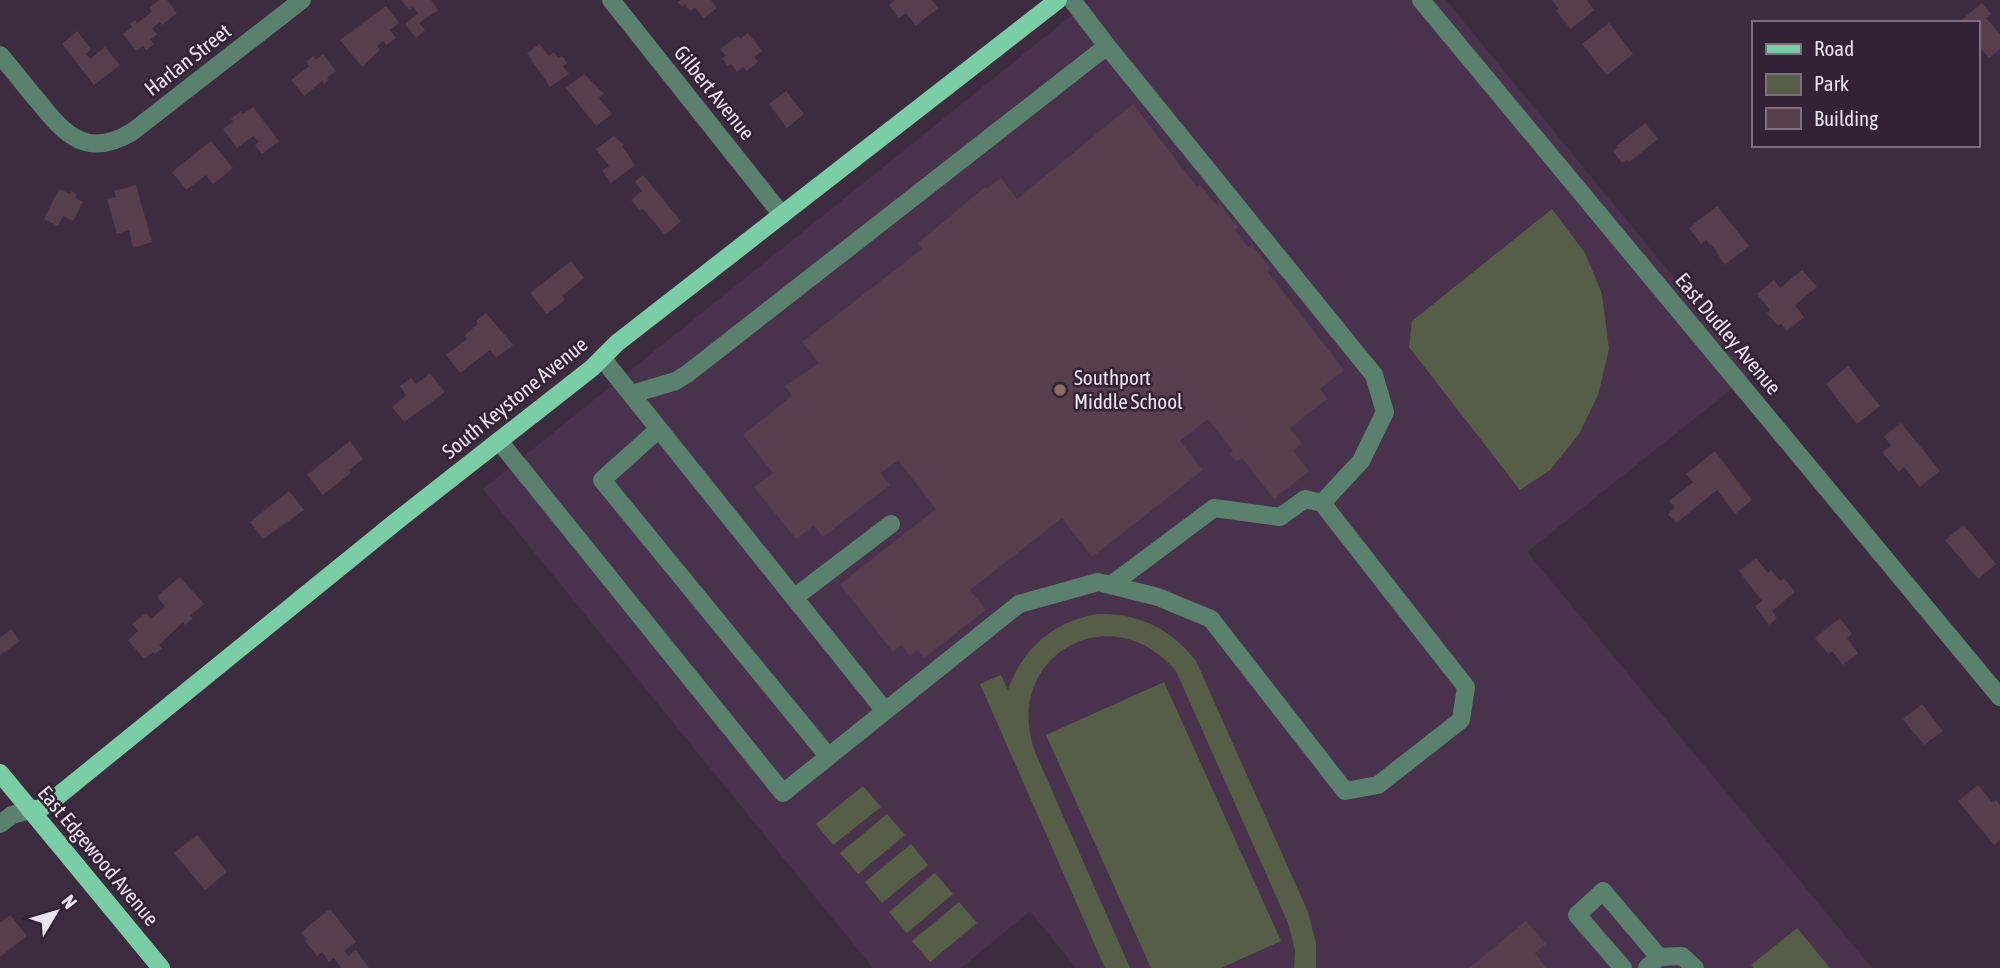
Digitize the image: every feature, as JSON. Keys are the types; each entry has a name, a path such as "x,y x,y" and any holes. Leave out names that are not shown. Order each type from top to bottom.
{"main road":[{"name":"South Keystone Avenue","path":"30,810 41,808 53,800 1038,6 1058,0"},
{"name":"East Edgewood Avenue","path":"0,773 161,968"}],"street":[{"name":"Harlan Street","path":"0,55 60,129 78,140 95,143 116,141 132,132 302,0"},
{"name":"Gilbert Avenue","path":"611,0 782,215"},
{"path":"1072,0 1374,375 1385,412 1361,461 1322,503"},
{"name":"East Dudley Avenue","path":"1421,0 2000,697"},
{"path":"632,394 676,381 687,374 1107,46"},
{"path":"602,358 885,711"},
{"path":"659,429 602,480 828,756"},
{"path":"499,441 783,793 1019,604 1098,582 1158,597 1211,619 1345,790 1378,785 1461,720 1466,687 1322,503 1305,499 1280,517 1214,508 1111,585"},
{"path":"795,597 891,524"},
{"name":"South Keystone Avenue","path":"0,824 18,812 30,810"},
{"path":"1623,968 1577,915 1603,891 1653,963 1682,956 1695,968"}],"shaded area":[{"path":"1091,0 1446,0 1752,373 1527,552 1872,968 1076,968 1030,911 961,968 873,968 483,489"}],"green space":[{"path":"1552,209 1585,253 1602,294 1609,349 1598,395 1579,434 1550,470 1520,490 1409,347 1412,321"},
{"path":"1097,614 1127,616 1152,625 1186,649 1196,661 1308,912 1316,943 1316,968 1294,968 1295,950 1288,923 1176,671 1150,648 1122,638 1094,637 1068,647 1048,664 1034,688 1029,718 1035,752 1130,968 1105,968 980,684 1001,675 1008,690 1022,662 1042,639 1067,623"},
{"path":"1164,682 1281,941 1221,968 1151,968 1046,735"},
{"path":"863,786 881,807 833,845 816,824"},
{"path":"887,814 905,835 858,874 840,853"},
{"path":"911,844 928,865 882,903 865,882"},
{"path":"935,873 953,894 907,933 889,912"},
{"path":"959,902 977,923 930,962 912,941"},
{"path":"1797,928 1830,968 1754,968 1751,965"}],"building":[{"path":"159,0 167,0 177,13 162,25 160,22 152,28 157,34 150,40 154,44 146,50 143,46 136,51 123,34 132,27 130,24 135,20 137,23 152,12 149,8"},
{"path":"401,0 431,0 438,10 419,23 425,30 416,38 405,24 418,13 413,7 409,10"},
{"path":"711,0 717,8 704,18 695,8 690,11 685,4 682,7 678,2"},
{"path":"895,0 932,0 938,8 916,26 906,13 899,18 889,5"},
{"path":"1552,0 1587,0 1594,10 1571,29 1556,11 1559,9"},
{"path":"1982,3 1991,14 1986,18 2000,34 2000,49 1989,58 1979,46 1979,21 1960,21"},
{"path":"386,6 399,23 390,30 396,38 386,45 383,41 377,46 380,50 362,67 340,40"},
{"path":"1609,23 1633,54 1607,75 1582,44"},
{"path":"77,31 91,49 86,54 90,59 105,47 120,65 94,85 62,44"},
{"path":"748,33 762,51 754,57 758,62 747,71 743,67 737,72 731,64 728,66 722,59 726,56 720,49 738,36 740,39"},
{"path":"540,44 549,56 554,52 558,58 562,56 567,63 563,66 569,74 550,87 527,53"},
{"path":"323,54 336,71 324,84 322,81 304,96 291,80 309,66 306,62 313,56 316,60"},
{"path":"584,74 604,94 599,98 612,114 596,126 566,88"},
{"path":"786,91 804,114 787,128 769,104"},
{"path":"1133,104 1197,187 1200,185 1217,206 1220,204 1238,227 1235,230 1249,248 1252,245 1270,268 1267,271 1344,370 1320,389 1327,399 1290,428 1302,444 1293,451 1309,471 1274,499 1242,458 1236,462 1230,454 1233,451 1208,419 1180,441 1203,470 1092,557 1062,518 970,590 986,610 924,658 918,650 910,656 901,645 893,652 840,584 936,509 898,460 881,473 890,485 823,537 814,525 796,539 754,487 773,473 743,435 792,396 785,386 819,363 802,342 922,249 918,243 985,187 987,189 1001,178 1017,199"},
{"path":"253,107 279,141 262,154 255,145 259,142 253,136 237,148 223,129 233,122 231,119 241,111 243,114"},
{"path":"1645,123 1658,139 1629,162 1627,160 1622,163 1613,151"},
{"path":"614,136 624,145 622,146 635,165 611,183 602,171 609,166 596,149"},
{"path":"211,141 233,168 213,184 206,175 186,190 172,172"},
{"path":"643,175 681,221 665,235 643,209 640,211 631,200 642,191 635,182"},
{"path":"136,185 152,242 133,248 129,230 117,234 107,199 116,197 114,191"},
{"path":"59,189 77,194 75,198 83,202 73,221 63,216 58,226 44,219"},
{"path":"1717,206 1749,246 1725,265 1711,244 1706,240 1701,244 1689,228"},
{"path":"571,261 584,278 562,296 565,300 547,314 530,293"},
{"path":"1802,270 1817,287 1795,305 1804,317 1787,331 1781,324 1778,326 1767,313 1770,310 1757,294 1774,280 1780,288"},
{"path":"486,313 513,345 496,358 490,350 460,373 446,355 467,339 465,335"},
{"path":"1848,366 1880,406 1857,424 1826,384"},
{"path":"430,373 445,392 404,422 392,407 406,396 400,386 411,378 416,384"},
{"path":"1901,423 1940,471 1920,487 1904,467 1899,472 1882,452 1891,445 1884,436"},
{"path":"350,441 363,459 349,470 351,473 323,495 307,475"},
{"path":"1715,451 1752,500 1735,514 1717,490 1676,523 1668,514 1675,508 1669,501 1693,482 1686,474"},
{"path":"289,491 304,510 263,539 250,522"},
{"path":"1964,525 1996,564 1978,579 1945,540"},
{"path":"1756,558 1768,573 1771,570 1780,581 1784,578 1795,592 1772,611 1777,618 1769,625 1755,606 1762,601 1739,571"},
{"path":"180,577 204,604 190,616 193,618 185,625 183,622 159,645 162,648 144,659 128,640 138,631 132,624 146,613 151,619 165,607 157,596"},
{"path":"1840,618 1852,634 1847,638 1858,653 1843,665 1832,651 1828,654 1815,638"},
{"path":"11,629 20,641 0,655 0,638"},
{"path":"1922,704 1943,731 1924,745 1903,719"},
{"path":"1978,785 1993,803 1996,800 2000,805 2000,840 1994,845 1958,801"},
{"path":"197,835 227,872 205,890 174,853"},
{"path":"330,909 356,942 344,951 348,956 356,950 369,968 341,968 334,958 329,962 322,952 317,956 305,941 307,939 301,932"},
{"path":"10,915 27,936 0,957 0,923"},
{"path":"1526,921 1546,944 1535,953 1546,968 1469,968"}],"place":[{"name":"Southport Middle School","path":"1060,390"}]}
